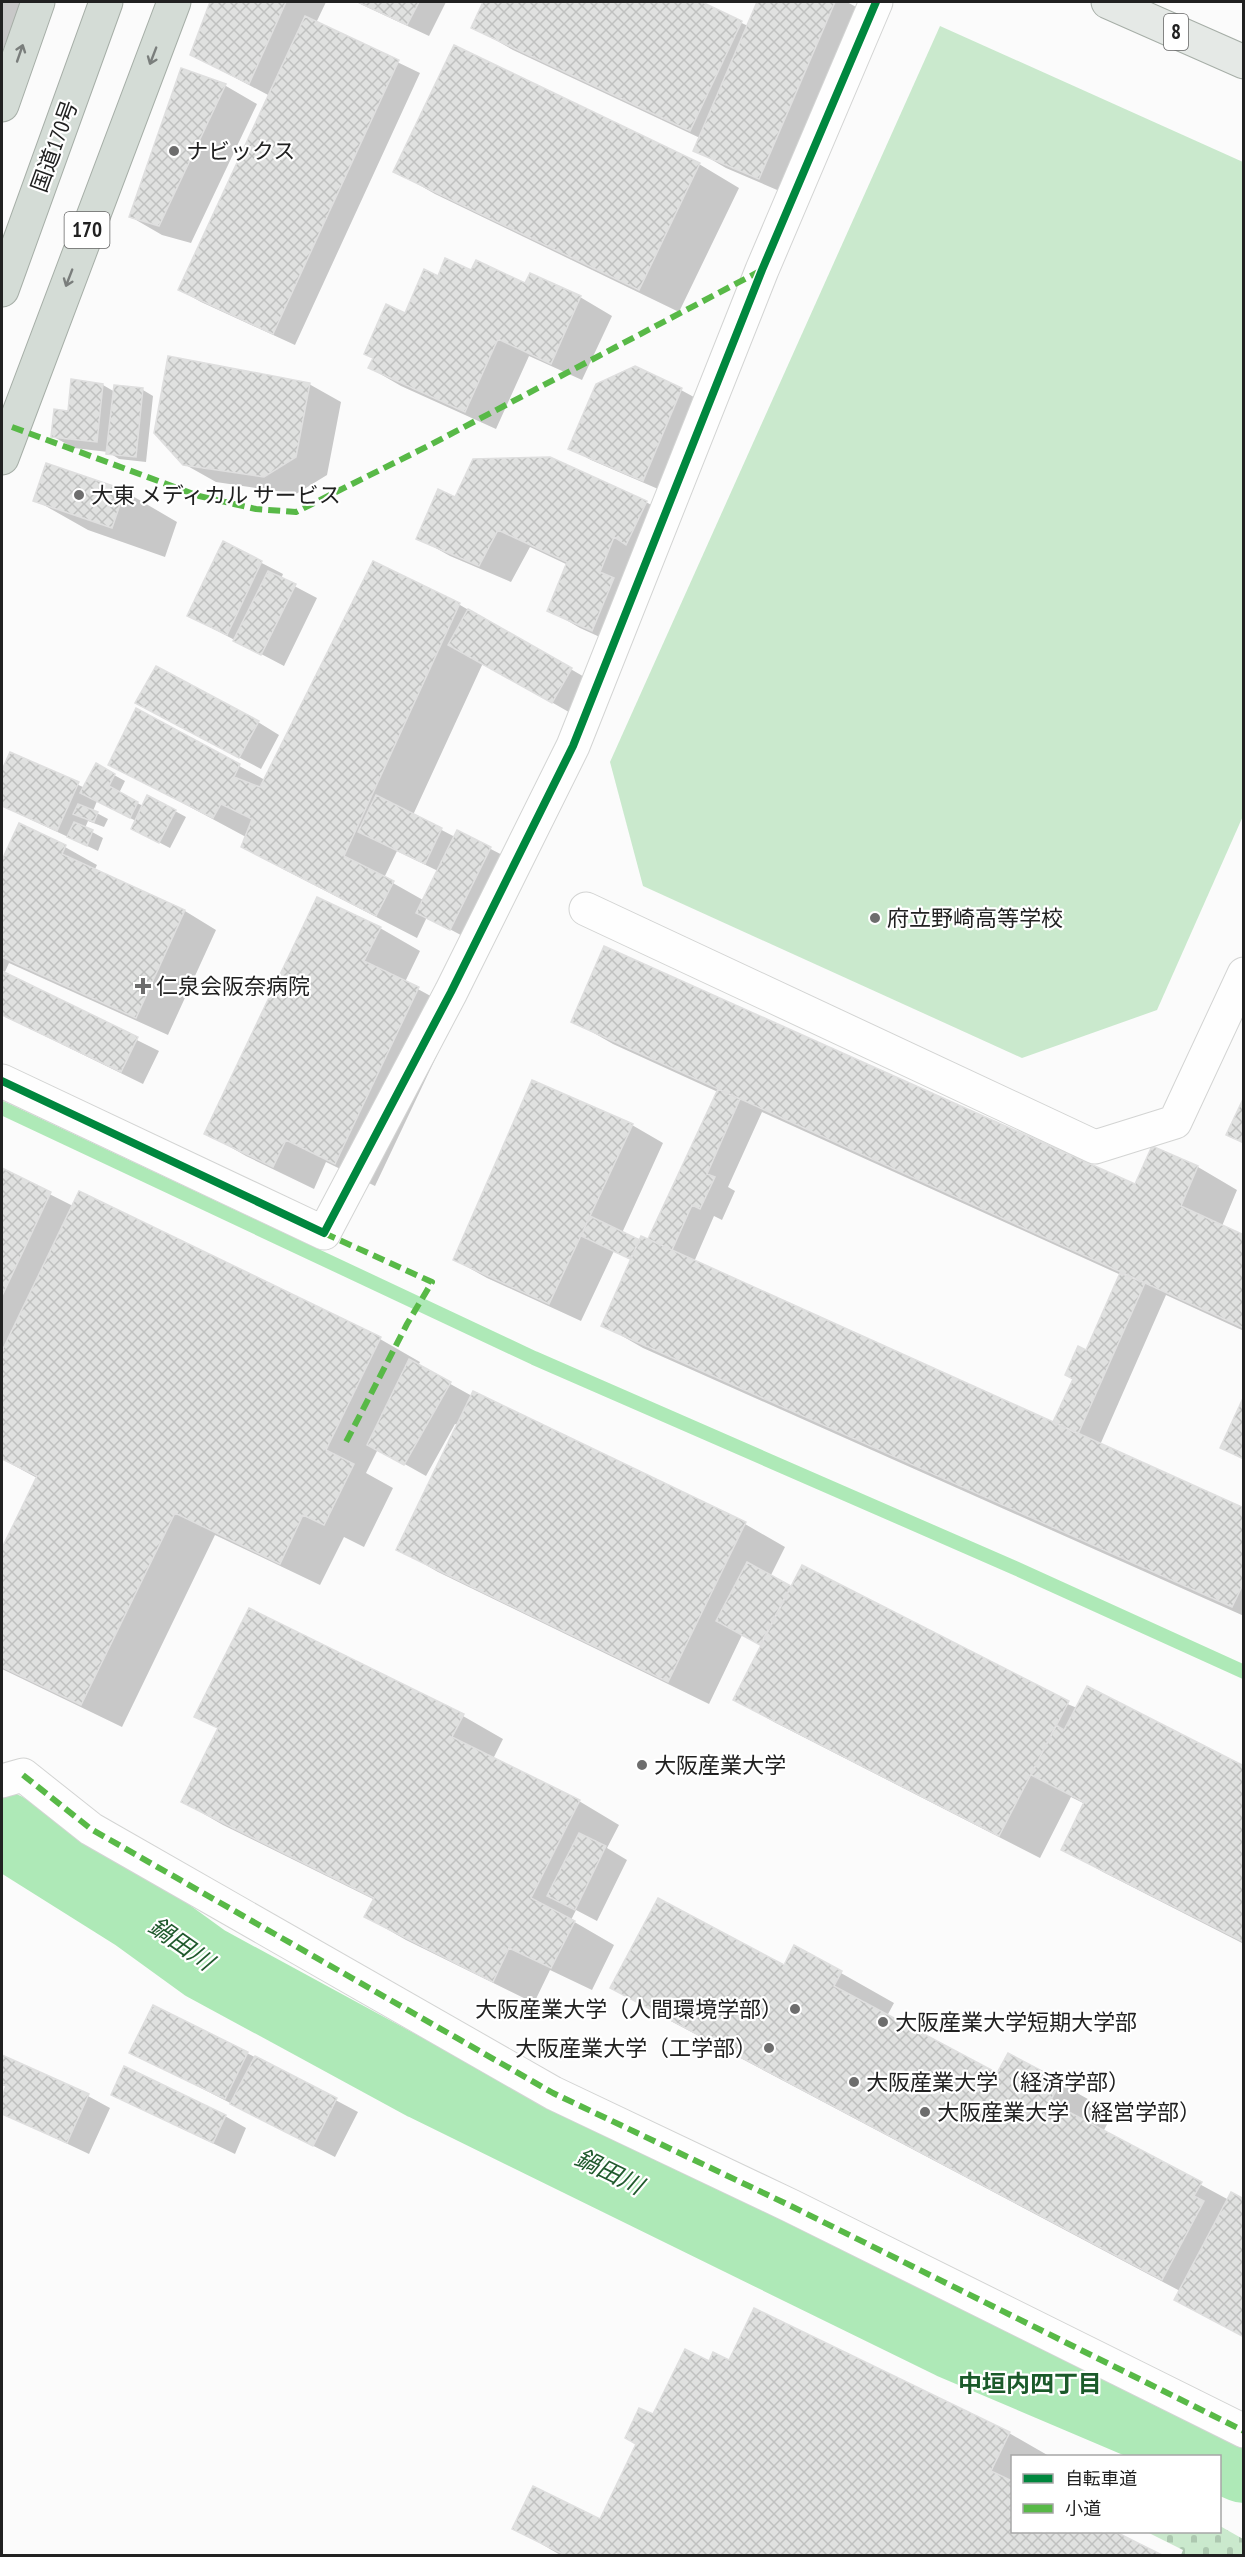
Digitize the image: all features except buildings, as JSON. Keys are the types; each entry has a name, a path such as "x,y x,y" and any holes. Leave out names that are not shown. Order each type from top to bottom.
{"highway":[{"path":"2,105 38,2"},
{"name":"国道170号","path":"2,290 106,2"},
{"name":"170","path":"2,458 174,2"}],"main road":[{"name":"8","path":"1108,2 1244,62"}],"street":[{"path":"2,1081 324,1233 451,992 573,746 762,270 876,2"},
{"path":"586,909 1095,1147 1175,1122 1244,974"},
{"path":"10,1779 553,2093 790,2206 1244,2431"}],"green space":[{"path":"940,26 1243,162 1243,816 1157,1010 1022,1058 643,886 610,762"},
{"path":"1221,2527 1243,2539 1243,2555 1181,2555 1183,2550 1149,2533 1221,2533"}],"waterway":[{"path":"2,1108 534,1358 1015,1568 1244,1672"},
{"name":"鍋田川","path":"2,1829 136,1913 205,1963 426,2083 952,2341 1220,2455"},
{"name":"鍋田川","path":"1221,2455 1244,2465"}],"marked path":[{"path":"12,427 199,496 256,509 296,512 428,446 762,270"},
{"path":"324,1233 432,1282 407,1324 345,1444"},
{"path":"23,1775 91,1829 553,2093 791,2206 1244,2431"}],"cycle path":[{"path":"2,1081 324,1233 451,992 573,746 762,270 876,2"}],"place":[{"name":"ナビックス","path":"174,151"},
{"name":"大東 メディカル サービス","path":"79,495"},
{"name":"府立野崎高等学校","path":"875,918"},
{"name":"仁泉会阪奈病院","path":"143,986"},
{"name":"大阪産業大学","path":"642,1765"},
{"name":"大阪産業大学（人間環境学部）","path":"795,2009"},
{"name":"大阪産業大学短期大学部","path":"883,2022"},
{"name":"大阪産業大学（工学部）","path":"769,2048"},
{"name":"大阪産業大学（経済学部）","path":"854,2082"},
{"name":"大阪産業大学（経営学部）","path":"925,2112"}],"district":[{"name":"中垣内四丁目","path":"1030,2384"}]}
